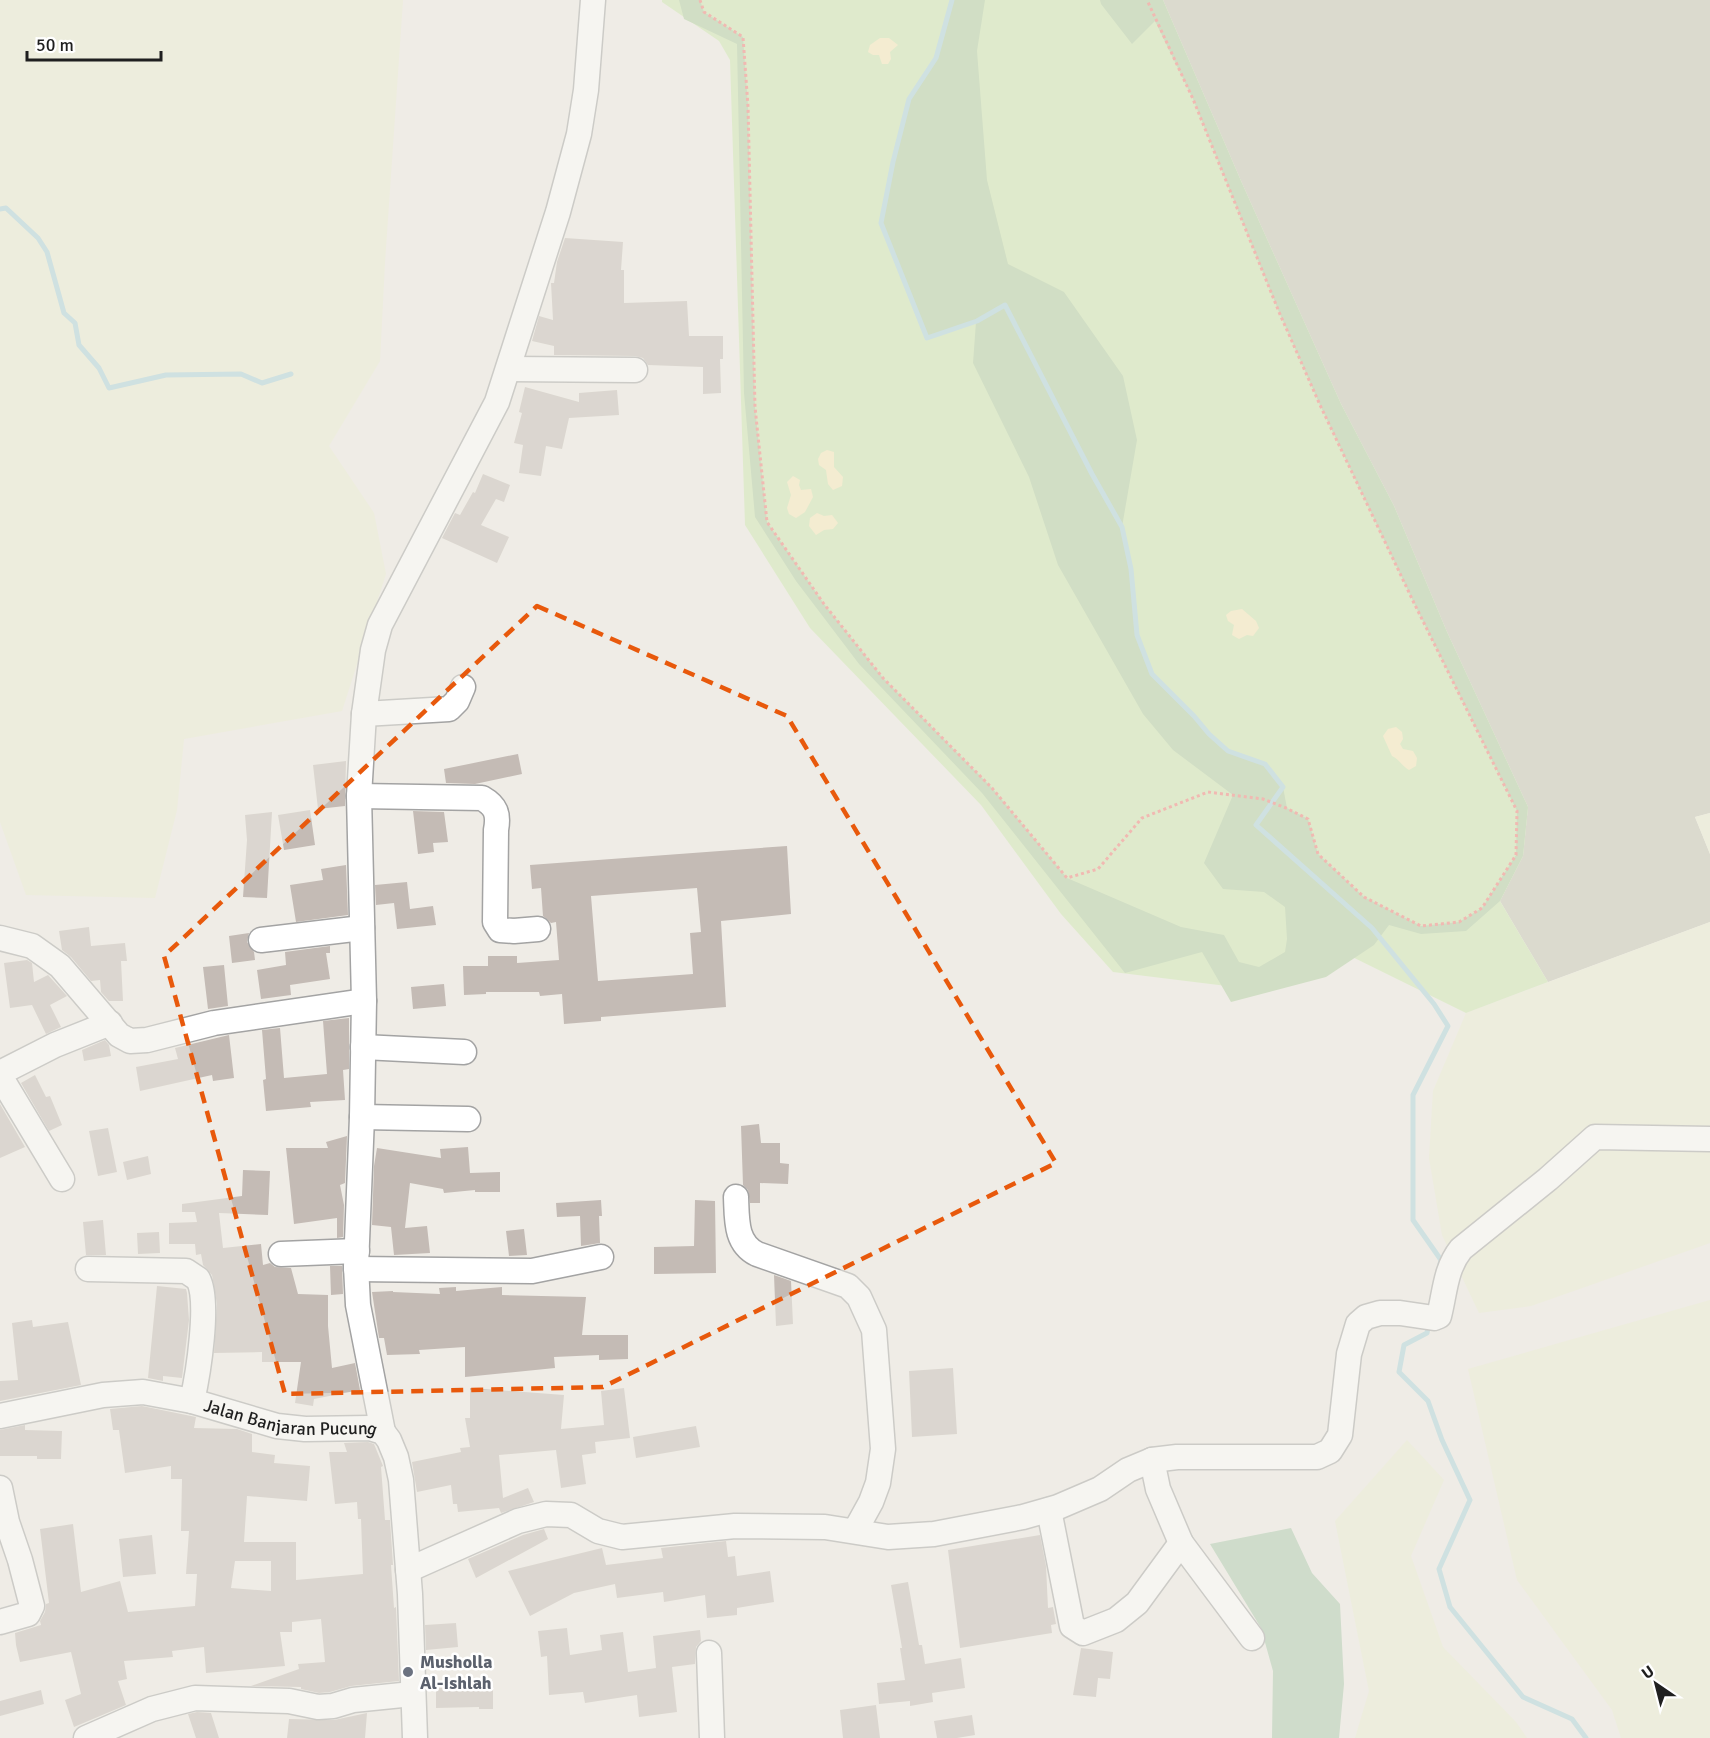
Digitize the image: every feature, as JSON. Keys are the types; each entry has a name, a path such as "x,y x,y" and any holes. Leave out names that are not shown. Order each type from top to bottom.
{"street":[{"path":"383,1432 358,1305 357,1260 364,1001 359,796 364,714 373,650 380,625 497,402 509,369 558,212 579,134 586,90 593,0"},
{"path":"509,369 635,370"},
{"path":"364,714 449,709 457,701 463,687"},
{"path":"359,796 482,798 491,803 497,811 498,819 495,921 500,930 538,929"},
{"path":"261,940 362,928"},
{"path":"0,938 32,946 60,966 119,1035 130,1041 147,1040 214,1023 364,1001"},
{"path":"62,1179 0,1075 55,1045 110,1023"},
{"path":"363,1047 464,1052"},
{"path":"362,1118 468,1119"},
{"path":"408,1570 518,1521 546,1514 571,1515 598,1531 622,1537 735,1526 825,1527 888,1537 934,1534 1049,1510 1100,1489 1128,1470 1152,1460 1177,1457 1312,1458 1321,1456 1330,1451 1340,1435 1349,1354 1356,1327 1361,1321 1372,1314 1400,1313 1434,1318 1440,1314 1446,1280 1461,1249 1548,1179 1595,1137 1710,1139"},
{"path":"736,1197 739,1233 742,1242 749,1249 757,1254 848,1286 860,1297 874,1330 882,1422 881,1468 872,1502 855,1531"},
{"path":"281,1254 532,1271 601,1257"},
{"path":"88,1269 186,1271 198,1279 202,1291 202,1342 192,1401"},
{"name":"Jalan Banjaran Pucung","path":"0,1416 103,1395 143,1392 192,1401 277,1426 305,1429 370,1428 383,1432 396,1457 401,1480 408,1570 415,1738"},
{"path":"1152,1460 1158,1489 1182,1544 1252,1638"},
{"path":"0,1488 7,1522 32,1606 28,1614 0,1622"},
{"path":"1049,1510 1072,1626 1083,1633 1116,1620 1137,1603 1182,1544"},
{"path":"709,1653 712,1738"},
{"path":"86,1738 152,1709 195,1698 289,1701 318,1707 333,1706 353,1700 412,1694"}],"path":[{"path":"700,0 704,12 743,38 748,106 755,408 766,522 818,595 883,678 992,788 1067,878 1098,869 1142,818 1208,792 1263,800 1287,808 1308,819 1318,854 1364,897 1421,926 1459,922 1482,908 1516,855 1517,811 1414,603 1320,405 1271,292 1193,99 1146,0"}],"highlighted area":[{"path":"537,606 787,716 1056,1163 603,1387 285,1394 164,956"}],"shaded area":[{"path":"0,0 403,0 380,361 329,446 374,513 386,574 342,711 184,739 177,810 155,898 26,895 0,822"},
{"path":"1163,0 1710,0 1710,813 1695,817 1710,854 1710,922 1548,982 1500,901 1523,856 1528,807 1447,632 1394,506 1341,404"},
{"path":"1710,813 1710,854 1695,817"},
{"path":"1710,922 1710,1243 1531,1306 1479,1313 1442,1235 1429,1158 1433,1091 1466,1013"},
{"path":"1710,1300 1710,1738 1621,1738 1612,1710 1517,1580 1468,1369"},
{"path":"1407,1440 1444,1480 1411,1556 1443,1647 1516,1722 1527,1738 1355,1738 1369,1691 1335,1521"}],"green space":[{"path":"662,0 1163,0 1341,404 1394,506 1447,632 1528,807 1523,856 1500,901 1548,982 1466,1013 1328,945 1251,989 1113,972 1061,914 981,805 810,628 745,525 730,60 719,41"},
{"path":"679,0 700,0 704,12 743,37 748,106 755,407 767,522 824,604 883,678 992,788 1067,878 1181,927 1224,935 1239,962 1259,967 1285,952 1287,939 1285,907 1264,892 1223,889 1204,863 1233,795 1173,750 1143,714 1058,565 1029,477 973,363 976,322 927,338 881,223 909,99 936,58 952,0 985,0 977,51 987,180 1008,264 1064,292 1123,376 1137,440 1122,527 1131,569 1137,635 1152,674 1228,751 1265,764 1283,787 1287,808 1308,819 1318,854 1364,897 1421,926 1459,922 1482,908 1516,855 1517,811 1414,603 1320,405 1279,312 1193,99 1155,21 1132,44 1100,0 1163,0 1341,404 1394,506 1447,632 1528,807 1523,856 1500,901 1466,931 1421,934 1389,925 1374,945 1326,977 1231,1002 1202,952 1125,973 982,793 859,664 796,581 755,517 744,393 737,44 684,19"},
{"path":"1291,1528 1312,1573 1340,1604 1344,1684 1339,1738 1272,1738 1273,1671 1261,1628 1210,1544"}],"sand":[{"path":"880,38 889,38 898,45 890,52 891,59 888,64 882,64 879,55 868,52 870,45"},
{"path":"827,450 834,452 834,467 843,477 842,486 833,490 828,484 826,470 819,465 818,459 821,453"},
{"path":"793,476 800,480 801,490 811,489 813,497 805,512 796,518 789,514 787,508 791,495 787,482"},
{"path":"817,513 824,516 832,515 838,523 833,529 824,530 816,535 809,526 810,518"},
{"path":"1242,609 1256,621 1259,628 1253,636 1247,635 1239,639 1232,635 1234,625 1228,621 1226,615 1231,611"},
{"path":"1396,727 1402,732 1403,739 1400,744 1403,749 1413,751 1417,758 1416,766 1409,770 1392,756 1383,736 1388,729"}],"building":[{"path":"565,238 623,242 621,270 624,270 624,303 687,301 689,336 723,336 723,359 720,359 721,393 703,394 703,367 648,365 643,358 635,356 554,355 554,346 532,341 539,316 553,320 551,283 554,283 557,262"},
{"path":"525,387 579,402 579,393 617,390 619,415 569,418 562,449 546,446 541,476 519,473 523,445 514,443 522,413 519,412"},
{"path":"483,474 510,485 504,502 496,499 481,525 509,537 497,563 442,538 455,513 460,515 473,492 475,493"},
{"path":"518,754 522,774 475,784 446,783 444,769"},
{"path":"346,761 345,806 318,809 313,765"},
{"path":"310,810 315,845 284,850 278,815"},
{"path":"413,811 444,812 448,842 433,843 434,852 418,854"},
{"path":"272,812 267,898 243,897 247,840 245,815"},
{"path":"787,846 791,914 721,921 726,1007 601,1017 601,1021 564,1024 562,994 540,996 539,992 486,992 486,994 464,995 463,966 488,966 488,956 517,956 517,963 559,960 556,922 551,923 543,916 541,888 532,889 530,865","holes":["697,888 701,932 690,933 693,974 598,981 591,896"]},
{"path":"346,865 348,915 296,922 290,885 323,880 321,869"},
{"path":"407,882 410,909 433,906 436,925 397,929 394,903 376,905 375,885"},
{"path":"89,927 91,946 125,943 127,961 121,961 123,1001 109,1001 101,992 100,980 91,981 62,950 59,931"},
{"path":"249,933 247,942 254,952 255,960 232,963 229,936"},
{"path":"330,946 330,953 326,953 330,979 290,985 291,995 261,999 257,970 286,965 285,952"},
{"path":"27,960 32,963 34,982 48,975 67,996 50,1005 61,1027 46,1034 32,1005 10,1008 4,963"},
{"path":"224,965 228,1006 208,1009 203,967"},
{"path":"444,984 446,1006 413,1009 411,987"},
{"path":"349,1018 349,1069 343,1070 345,1100 310,1102 311,1107 266,1111 262,1030 280,1028 284,1078 327,1074 323,1021"},
{"path":"229,1035 234,1078 213,1081 212,1075 140,1091 136,1067 178,1059 175,1048"},
{"path":"105,1040 109,1045 111,1056 84,1061 82,1050"},
{"path":"35,1075 46,1097 50,1096 62,1125 49,1131 21,1083"},
{"path":"0,1104 25,1147 0,1158"},
{"path":"759,1124 761,1143 780,1143 780,1163 789,1164 788,1184 760,1183 760,1203 750,1203 748,1190 743,1185 741,1126"},
{"path":"108,1128 117,1172 98,1176 89,1131"},
{"path":"347,1136 345,1183 340,1185 344,1205 343,1237 337,1238 337,1218 294,1224 286,1148 328,1148 326,1142"},
{"path":"468,1147 470,1173 500,1172 500,1192 475,1192 475,1190 444,1193 443,1189 410,1183 405,1228 427,1226 430,1253 394,1255 391,1227 372,1225 374,1166 377,1148 441,1158 440,1149"},
{"path":"148,1156 151,1174 127,1180 123,1162"},
{"path":"243,1170 270,1171 268,1215 219,1213 223,1248 261,1244 263,1265 270,1263 275,1267 291,1268 298,1294 328,1295 332,1368 355,1363 360,1390 314,1399 313,1406 295,1403 301,1362 262,1362 262,1352 214,1353 217,1304 212,1275 203,1265 201,1254 196,1255 195,1244 169,1244 169,1223 197,1222 195,1212 182,1212 182,1204 242,1196"},
{"path":"601,1200 600,1243 581,1246 580,1216 557,1217 556,1203"},
{"path":"695,1200 715,1201 716,1273 654,1274 654,1247 694,1246"},
{"path":"103,1220 106,1255 86,1255 83,1222"},
{"path":"524,1229 527,1255 509,1256 506,1231"},
{"path":"159,1232 160,1253 138,1254 137,1233"},
{"path":"330,1266 342,1266 343,1294 331,1295"},
{"path":"774,1275 791,1281 793,1324 776,1326"},
{"path":"157,1286 186,1289 189,1320 182,1378 163,1376 163,1381 148,1378"},
{"path":"456,1287 456,1291 502,1287 502,1295 586,1297 582,1335 628,1335 628,1359 599,1360 599,1355 554,1357 555,1368 465,1377 465,1347 419,1350 420,1354 387,1355 384,1338 379,1338 372,1292 440,1294 439,1288"},
{"path":"32,1320 33,1327 68,1322 81,1385 0,1401 0,1381 18,1380 12,1323"},
{"path":"953,1368 957,1434 912,1437 909,1371"},
{"path":"470,1388 564,1395 561,1429 604,1425 601,1391 624,1388 630,1438 595,1442 596,1453 582,1455 586,1484 561,1488 556,1450 499,1455 503,1498 528,1488 534,1502 501,1513 499,1508 458,1512 457,1504 453,1504 451,1485 417,1492 412,1462 461,1452 460,1448 470,1447 465,1418 470,1418"},
{"path":"142,1406 196,1417 194,1428 237,1429 252,1434 252,1452 275,1455 274,1463 310,1466 307,1501 247,1496 244,1542 296,1542 296,1580 363,1574 361,1519 358,1519 357,1502 335,1504 329,1452 347,1452 344,1443 374,1444 383,1466 381,1467 385,1520 390,1520 399,1681 351,1686 319,1693 301,1689 301,1687 251,1686 299,1669 298,1664 325,1662 321,1619 292,1622 292,1632 280,1632 285,1666 206,1673 204,1647 172,1651 173,1657 124,1661 127,1679 118,1681 126,1705 74,1727 65,1700 81,1694 71,1652 20,1662 16,1645 15,1633 41,1625 40,1621 46,1604 49,1603 40,1529 73,1524 81,1592 120,1581 128,1612 195,1606 197,1574 186,1574 189,1531 181,1531 182,1479 171,1479 171,1466 125,1473 119,1430 113,1430 110,1409","holes":["235,1561 271,1561 271,1591 231,1588"]},
{"path":"25,1425 25,1430 62,1431 61,1459 37,1459 37,1456 0,1456 0,1430"},
{"path":"696,1426 700,1447 636,1458 633,1437"},
{"path":"544,1529 548,1539 476,1578 468,1559 523,1535"},
{"path":"152,1535 156,1574 123,1577 119,1539"},
{"path":"1040,1535 1046,1566 1048,1608 1053,1607 1056,1624 1051,1625 1052,1633 960,1648 948,1550"},
{"path":"726,1541 728,1557 735,1556 737,1576 770,1571 774,1602 737,1608 737,1615 707,1618 705,1595 664,1602 663,1592 617,1598 615,1584 574,1593 530,1616 508,1571 602,1548 606,1565 663,1558 661,1548"},
{"path":"908,1582 919,1645 922,1645 925,1664 961,1658 965,1688 932,1693 933,1702 910,1706 910,1701 879,1704 877,1683 905,1680 891,1585"},
{"path":"456,1623 458,1647 426,1650 425,1625"},
{"path":"567,1628 570,1655 602,1650 600,1635 623,1632 628,1672 656,1668 653,1636 700,1630 701,1641 696,1647 695,1664 672,1667 677,1712 639,1717 637,1695 585,1703 583,1692 549,1695 547,1656 541,1657 538,1631"},
{"path":"1081,1648 1113,1652 1110,1679 1098,1678 1096,1697 1073,1695"},
{"path":"493,1680 493,1709 436,1708 436,1682"},
{"path":"41,1690 44,1704 0,1716 0,1701"},
{"path":"876,1705 880,1738 843,1738 840,1710"},
{"path":"211,1713 219,1738 196,1738 188,1714"},
{"path":"367,1713 365,1738 287,1738 289,1719 334,1720"},
{"path":"972,1715 975,1735 937,1738 934,1721"}],"waterway":[{"path":"952,0 936,58 909,99 881,223 927,338 977,321 1005,305 1092,474 1122,527 1131,569 1137,635 1152,674 1228,751 1265,764 1283,787 1256,825 1372,928 1434,1004 1448,1026 1413,1095 1413,1220 1441,1260 1440,1264"},
{"path":"0,209 6,208 38,238 47,252 64,313 75,323 79,345 99,368 109,388 166,375 241,374 262,383 291,374"},
{"path":"1429,1323 1427,1333 1404,1345 1399,1372 1428,1401 1442,1440 1470,1500 1439,1569 1450,1607 1523,1697 1572,1719 1586,1738"}],"place":[{"name":"Musholla Al-Ishlah","path":"408,1672"}]}
